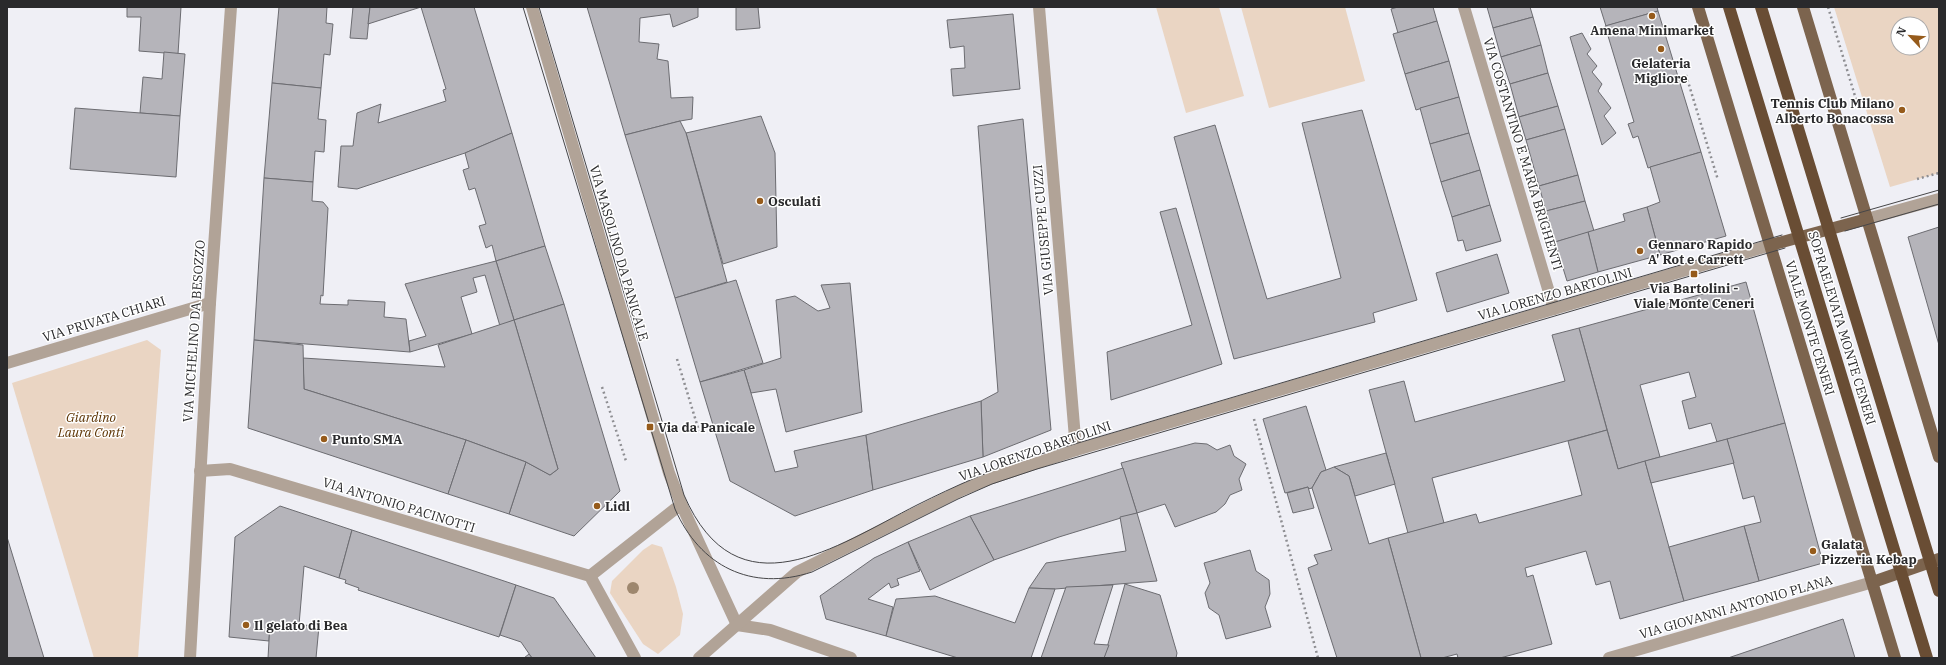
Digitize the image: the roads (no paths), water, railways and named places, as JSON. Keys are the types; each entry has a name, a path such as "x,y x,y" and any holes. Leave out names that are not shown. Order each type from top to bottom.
{"highway":[{"name":"SOPRAELEVATA MONTE CENERI","path":"1729,7 1927,658"},
{"name":"SOPRAELEVATA MONTE CENERI","path":"1761,7 1939,591"}],"main road":[{"name":"VIALE MONTE CENERI","path":"1698,7 1895,658"},
{"path":"1803,7 1939,457"},
{"name":"VIA LORENZO BARTOLINI","path":"1771,245 1867,219"},
{"name":"VIA GIOVANNI ANTONIO PLANA","path":"1873,582 1939,559"}],"street":[{"name":"VIA MICHELINO DA BESOZZO","path":"190,658 210,303 231,7"},
{"name":"VIA MASOLINO DA PANICALE","path":"532,7 669,472 682,506 737,624"},
{"name":"VIA GIUSEPPE CUZZI","path":"1039,7 1076,450"},
{"name":"VIA COSTANTINO E MARIA BRIGHENTI","path":"1464,7 1554,309"},
{"name":"VIA LORENZO BARTOLINI","path":"1867,219 1939,199"},
{"name":"VIA LORENZO BARTOLINI","path":"699,658 797,572 962,490 992,478 1076,450 1771,245"},
{"name":"VIA PRIVATA CHIARI","path":"7,363 210,303"},
{"name":"VIA ANTONIO PACINOTTI","path":"200,471 230,469 590,576"},
{"path":"635,658 590,576 675,509 682,506"},
{"name":"VIA GIOVANNI ANTONIO PLANA","path":"1609,658 1873,582"},
{"path":"737,624 770,630 851,658"}],"tram line":[{"path":"523,7 675,509 686,529 698,546 713,559 730,569 748,576 768,579 790,577 812,572 958,499 992,484 1037,469 1785,248"},
{"path":"539,7 684,495 706,532 731,554 760,563 790,561 822,552 854,538 917,505 960,485 1004,466 1034,456 1782,235"},
{"path":"1841,218 1939,190"},
{"path":"1845,231 1939,204"}],"place":[{"name":"Amena Minimarket","path":"1652,16"},
{"name":"Gelateria Migliore","path":"1661,49"},
{"name":"Tennis Club Milano Alberto Bonacossa","path":"1902,110"},
{"name":"Osculati","path":"760,201"},
{"name":"Gennaro Rapido A' Rot e Carrett","path":"1640,251"},
{"name":"Via Bartolini - Viale Monte Ceneri","path":"1694,274"},
{"name":"Via da Panicale","path":"650,427"},
{"name":"Punto SMA","path":"324,439"},
{"name":"Lidl","path":"597,506"},
{"name":"Galata Pizzeria Kebap","path":"1813,551"},
{"name":"Il gelato di Bea","path":"246,625"}],"park label":[{"name":"Giardino Laura Conti","path":"91,424"}]}
